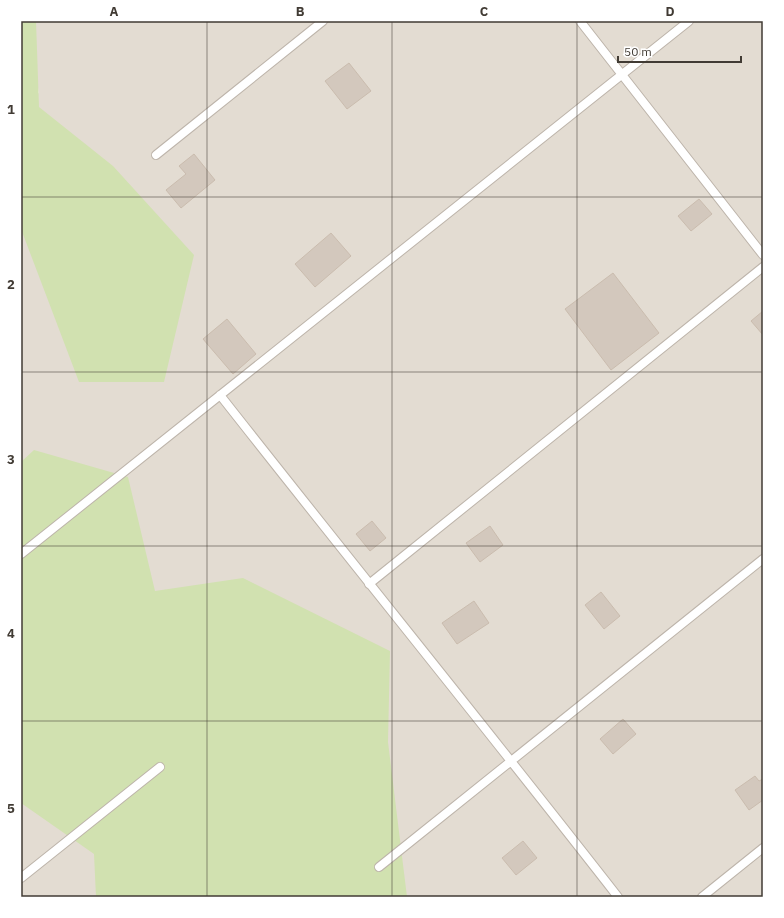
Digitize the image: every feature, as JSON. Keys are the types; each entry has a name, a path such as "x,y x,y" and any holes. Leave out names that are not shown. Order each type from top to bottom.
{"lane":[{"path":"156,155 323,21"},
{"path":"580,21 763,255"},
{"path":"21,554 689,21"},
{"path":"369,584 763,267"},
{"path":"220,395 369,584 512,761 618,897"},
{"path":"379,867 763,559"},
{"path":"21,878 160,767"},
{"path":"702,897 763,848"}],"shaded area":[{"path":"26,21 763,21 763,897 21,897 21,102 39,93"}],"green space":[{"path":"21,21 36,21 39,107 113,166 194,255 164,382 79,382 21,229"},
{"path":"34,450 128,477 155,591 243,578 390,651 388,742 407,897 96,897 94,854 21,803 21,462"}],"building":[{"path":"349,63 371,91 347,109 325,81"},
{"path":"194,154 215,180 181,208 166,190 186,174 179,166"},
{"path":"699,199 712,214 691,231 678,216"},
{"path":"331,233 351,256 315,287 295,264"},
{"path":"613,273 659,333 611,370 565,309"},
{"path":"763,311 763,335 751,321"},
{"path":"227,319 256,354 233,374 203,339"},
{"path":"372,521 386,538 370,551 356,534"},
{"path":"490,526 503,545 480,562 466,543"},
{"path":"601,592 620,616 604,629 585,605"},
{"path":"474,601 489,623 457,644 442,623"},
{"path":"623,719 636,734 613,754 600,739"},
{"path":"755,776 759,781 763,779 763,800 749,810 735,790"},
{"path":"523,841 537,858 516,875 502,858"}]}
